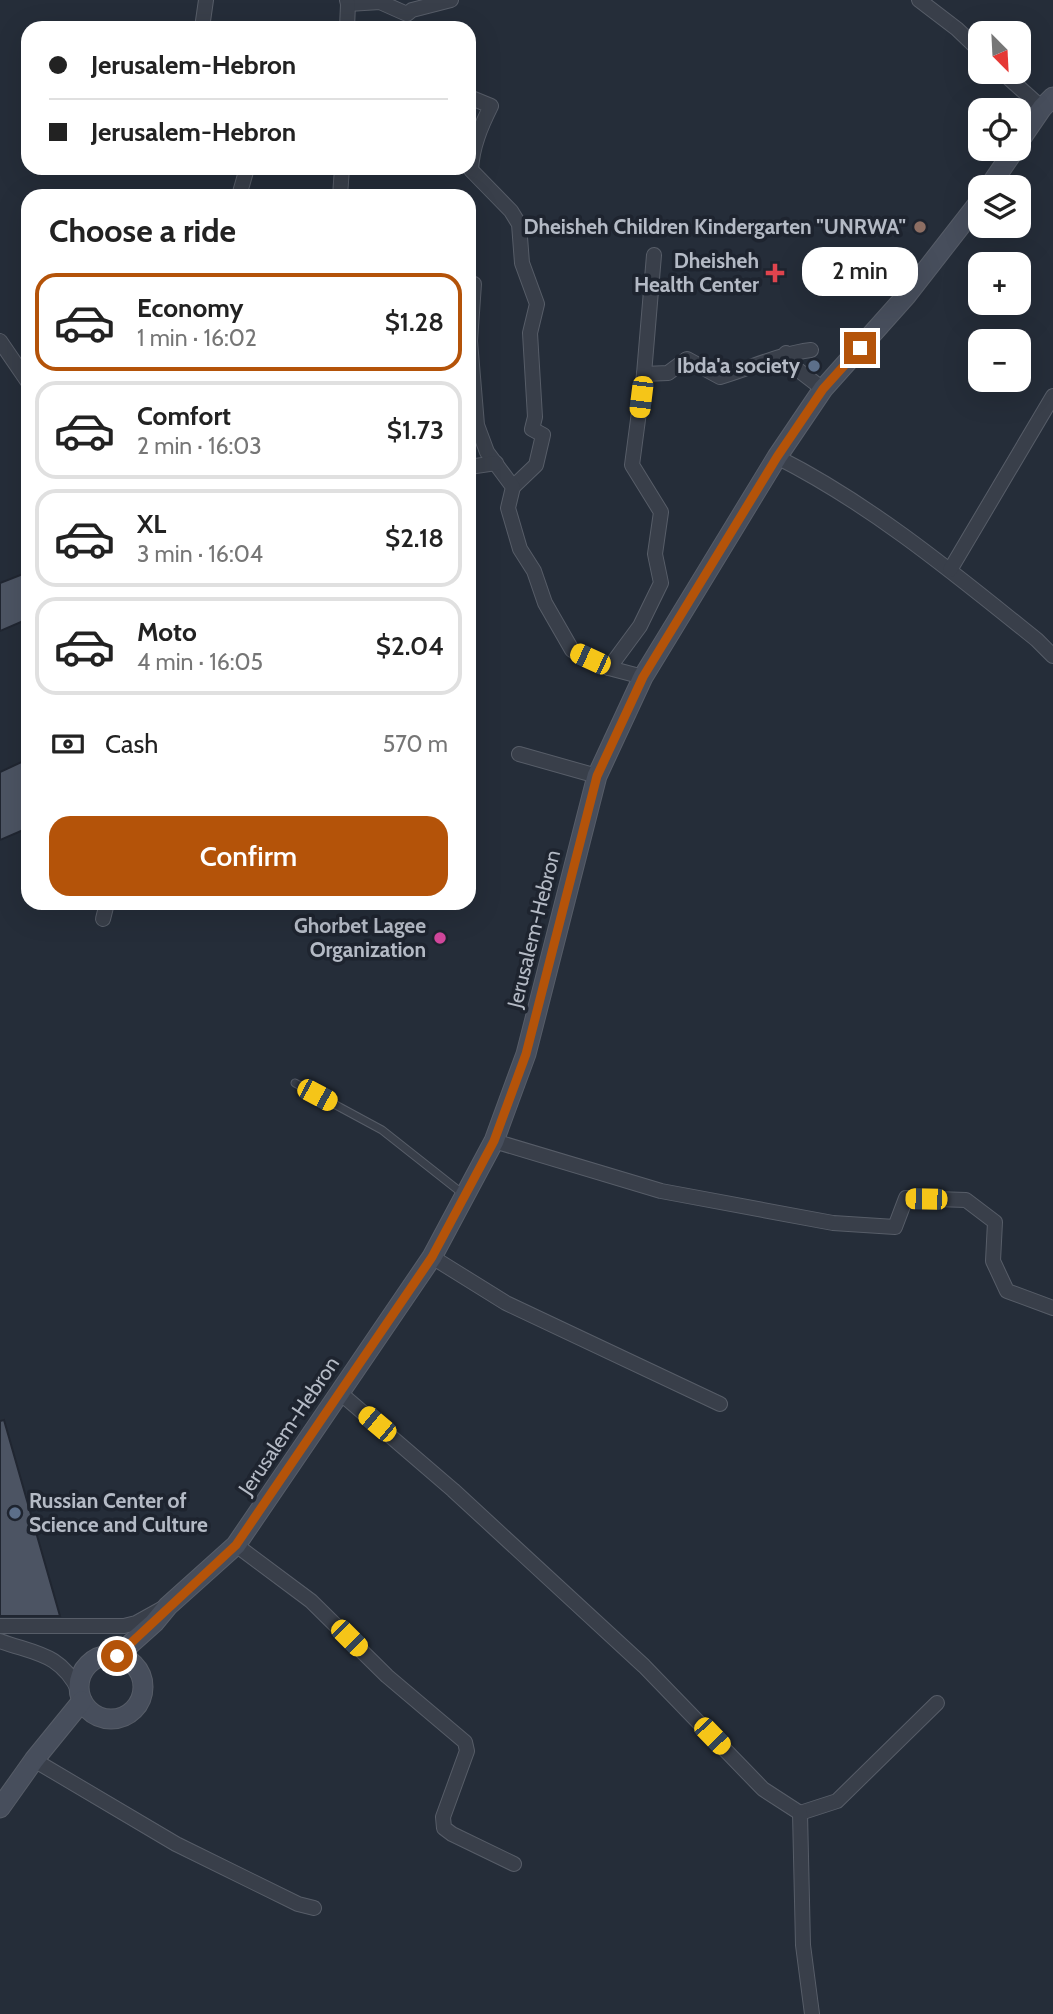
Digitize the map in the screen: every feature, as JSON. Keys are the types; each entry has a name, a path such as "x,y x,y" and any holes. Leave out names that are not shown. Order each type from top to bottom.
{"main road":[{"path":"1031,125 1047,102"},
{"name":"Jerusalem-Hebron","path":"117,1656 236,1545 432,1257 494,1141 526,1054 597,776 643,677 777,457 823,389 906,296 968,216"},
{"path":"101,1656 117,1656 132,1662 143,1680 143,1690 135,1708 117,1718 97,1716 81,1696 80,1680 91,1661 101,1656"},
{"path":"0,1808 81,1696"}],"street":[{"path":"203,21 206,0"},
{"path":"347,21 348,2 380,2 407,14 412,10 451,0"},
{"path":"919,0 934,5 968,39"},
{"path":"1020,84 1047,102"},
{"path":"476,100 491,106 476,144"},
{"path":"476,175 511,211 519,224 522,263 537,304 530,333 535,417 532,429 543,435 536,465 513,486 508,508 520,549 534,571 545,603 572,650 609,668 643,677"},
{"path":"609,668 640,626 661,583 655,554 661,512 632,465 644,374 654,256"},
{"path":"0,341 21,372"},
{"path":"644,374 668,373 687,359 720,377 755,367 786,353 811,350"},
{"path":"786,353 793,366 823,389"},
{"path":"950,570 1053,396"},
{"path":"476,413 477,425 487,452 513,486"},
{"path":"777,457 820,479 950,570 1053,656"},
{"path":"476,466 496,463"},
{"path":"519,754 597,776"},
{"path":"103,919 105,910"},
{"path":"494,1141 661,1191 833,1223 895,1227 906,1198 966,1200 995,1222 993,1261 1007,1291 1053,1308"},
{"path":"432,1257 506,1303 720,1405"},
{"path":"339,1392 453,1490 644,1666 763,1788 800,1813"},
{"path":"236,1545 311,1601 387,1676 465,1742 467,1751 443,1817 444,1828 514,1864"},
{"path":"0,1626 124,1626 136,1623 168,1606"},
{"path":"0,1641 50,1657 65,1667 81,1696"},
{"path":"800,1813 837,1801 937,1703"},
{"path":"34,1760 176,1844 298,1904 314,1908"},
{"path":"800,1813 803,1945 812,2014"}],"lane":[{"path":"295,1083 382,1129 464,1195"}],"building":[{"path":"21,575 21,622 0,631 0,583"},
{"path":"21,762 21,831 0,840 0,772"},
{"name":"Russian Center of Science and Culture","path":"4,1420 60,1616 0,1616 0,1421"}],"place":[{"name":"Dheisheh Children Kindergarten \"UNRWA\"","path":"920,227"},
{"name":"Dheisheh Health Center","path":"775,273"},
{"name":"Ibda'a society","path":"814,366"},
{"name":"Ghorbet Lagee Organization","path":"440,938"},
{"name":"Russian Center of Science and Culture","path":"15,1513"}],"route":[{"path":"117,1656 236,1545 432,1257 494,1141 526,1054 597,776 643,677 777,457 823,389 860,348"}]}
